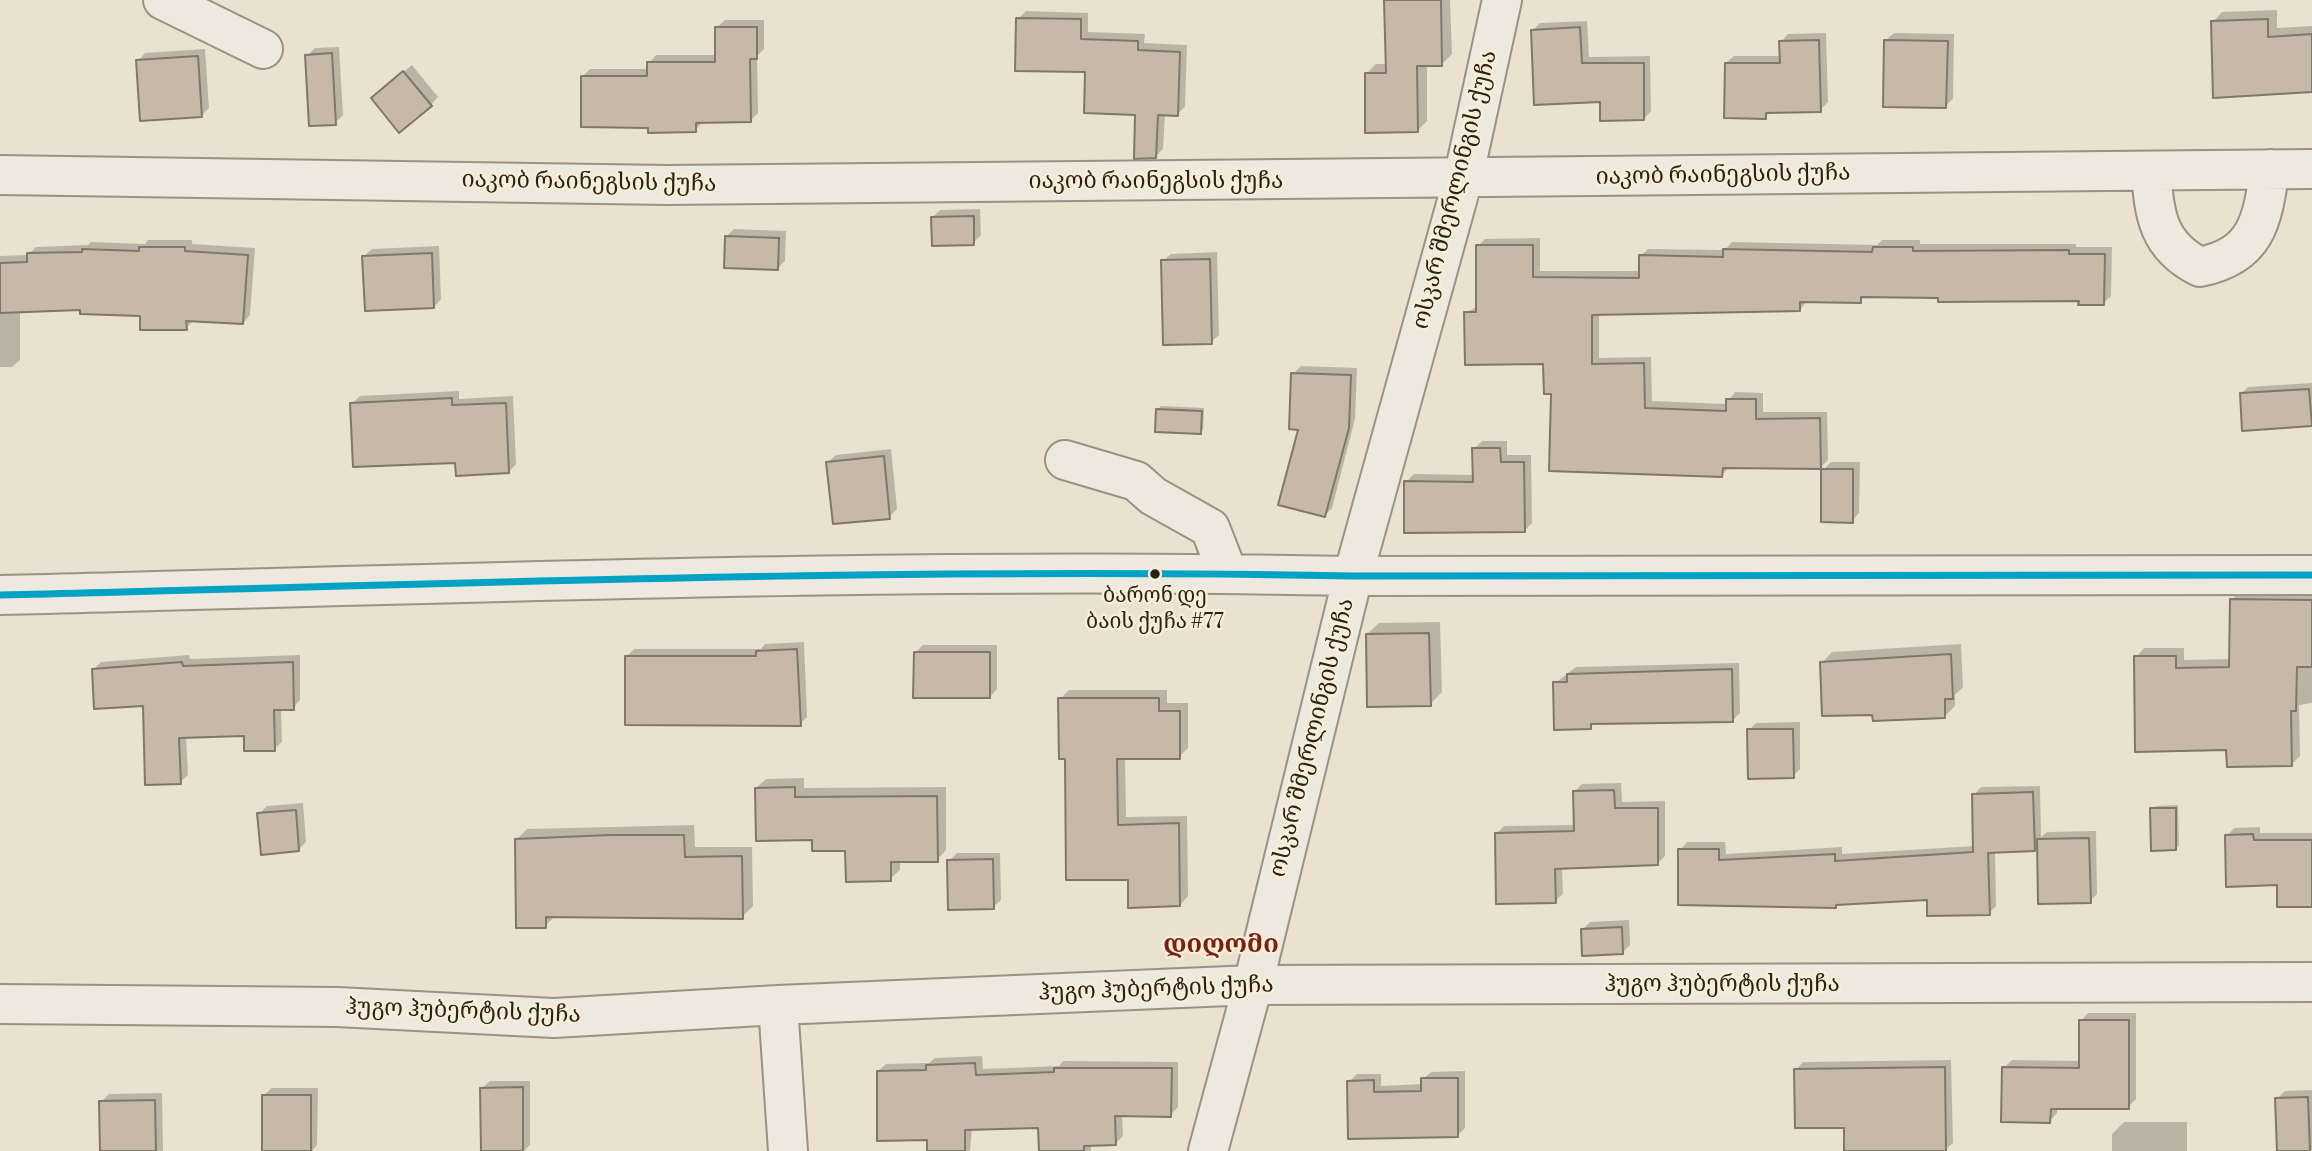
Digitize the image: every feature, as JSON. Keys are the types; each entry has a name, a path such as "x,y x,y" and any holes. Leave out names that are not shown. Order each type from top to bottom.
{"street":[{"path":"163,0 263,49"},
{"name":"ოსკარ შმერლინგის ქუჩა","path":"1208,1151 1253,985 1353,576 1463,179 1502,0"},
{"path":"2151,171 2158,224 2179,257 2200,267 2237,254 2257,232 2270,169"},
{"name":"იაკობ რაინეგსის ქუჩა","path":"0,175 667,185 2312,169"},
{"path":"1065,460 1136,481 1153,496 1210,528 1228,574"},
{"path":"0,594 644,579 1228,574 2312,575"},
{"name":"ჰუგო ჰუბერტის ქუჩა","path":"0,1004 337,1007 554,1018 778,1005 1253,985 2312,982"},
{"path":"778,1005 788,1151"}],"building":[{"path":"1384,0 1441,0 1442,66 1417,66 1418,132 1365,133 1365,73 1386,73"},
{"path":"1016,18 1081,19 1081,39 1138,41 1138,50 1180,52 1178,116 1158,115 1156,158 1134,159 1135,115 1084,113 1085,72 1015,71"},
{"path":"2268,19 2268,37 2312,34 2312,92 2213,98 2211,21"},
{"path":"715,27 757,27 757,59 750,59 751,122 696,123 696,132 648,133 648,128 581,127 581,76 647,76 647,62 715,62"},
{"path":"1580,27 1582,63 1644,63 1644,120 1600,121 1600,102 1534,105 1531,30"},
{"path":"1819,40 1821,112 1766,113 1766,119 1724,118 1725,63 1780,63 1779,41"},
{"path":"1884,40 1948,41 1946,108 1883,107"},
{"path":"332,53 336,125 309,126 305,55"},
{"path":"198,56 202,117 140,121 136,60"},
{"path":"403,71 432,106 399,133 371,98"},
{"path":"974,216 974,245 932,246 931,217"},
{"path":"725,236 779,238 778,270 724,268"},
{"path":"1476,245 1533,245 1533,277 1639,278 1639,255 1723,257 1723,249 1872,252 1873,247 1913,247 1913,251 2069,250 2069,254 2105,254 2104,305 2078,305 2079,301 1938,302 1938,298 1861,297 1861,303 1800,302 1800,311 1592,315 1592,364 1644,363 1645,408 1726,411 1726,399 1756,399 1756,419 1820,418 1821,469 1723,468 1722,477 1549,471 1551,394 1544,394 1543,364 1465,365 1464,312 1476,312"},
{"path":"139,247 185,247 185,251 248,255 243,324 186,321 187,330 140,330 140,316 80,314 80,310 0,313 0,263 27,262 27,253 82,252 82,249 139,251"},
{"path":"432,253 434,308 365,311 362,256"},
{"path":"1210,259 1212,344 1163,345 1161,260"},
{"path":"1291,373 1351,375 1349,428 1325,517 1278,505 1298,430 1289,429"},
{"path":"2309,389 2312,426 2242,431 2240,393"},
{"path":"452,398 452,405 506,403 509,473 456,476 455,463 353,467 350,403"},
{"path":"1156,409 1202,411 1201,434 1155,432"},
{"path":"1472,448 1500,448 1501,462 1524,462 1525,532 1404,533 1404,481 1473,482"},
{"path":"884,456 890,519 833,524 826,462"},
{"path":"1821,469 1853,469 1853,523 1821,522"},
{"path":"2230,599 2312,600 2312,667 2297,667 2296,711 2291,711 2292,766 2227,767 2226,750 2135,752 2134,656 2176,656 2176,668 2229,667"},
{"path":"1429,633 1431,706 1367,707 1366,634"},
{"path":"797,649 801,726 625,725 625,656 756,656 756,651"},
{"path":"914,652 990,652 990,698 913,698"},
{"path":"1951,654 1953,699 1945,699 1945,718 1873,721 1872,715 1822,716 1820,662"},
{"path":"182,662 183,666 293,662 294,710 274,710 275,751 244,751 244,736 179,738 181,784 145,785 143,706 94,709 92,669"},
{"path":"1732,669 1733,722 1591,724 1591,729 1554,730 1553,682 1567,682 1567,674"},
{"path":"1058,698 1159,698 1159,711 1180,711 1180,759 1117,759 1118,825 1179,823 1180,906 1128,908 1128,880 1066,880 1065,759 1059,759"},
{"path":"1747,729 1793,729 1794,778 1748,779"},
{"path":"795,787 795,797 937,796 938,862 891,862 891,881 846,882 845,851 812,851 812,840 756,841 755,788"},
{"path":"1614,790 1615,808 1658,808 1658,865 1555,869 1556,903 1496,904 1495,833 1574,831 1573,791"},
{"path":"2033,792 2035,851 1988,853 1990,915 1927,916 1927,900 1836,905 1836,908 1678,905 1678,849 1719,849 1719,860 1835,854 1835,861 1973,852 1972,794"},
{"path":"2150,808 2176,808 2176,850 2151,851"},
{"path":"296,810 299,851 261,855 257,813"},
{"path":"2253,834 2254,840 2312,840 2312,907 2277,907 2277,885 2226,887 2225,835"},
{"path":"684,835 685,857 742,856 743,919 546,917 546,928 516,928 515,839"},
{"path":"2089,838 2091,903 2038,904 2037,839"},
{"path":"993,859 994,909 948,910 947,860"},
{"path":"1622,927 1623,954 1582,956 1581,929"},
{"path":"2079,1020 2129,1020 2129,1109 2051,1109 2050,1123 2001,1122 2002,1067 2079,1068"},
{"path":"975,1063 976,1075 1054,1072 1054,1068 1172,1068 1171,1117 1115,1116 1116,1145 1084,1146 1084,1151 1039,1151 1038,1128 965,1130 965,1151 927,1151 927,1140 877,1141 877,1071 926,1070 926,1065"},
{"path":"1945,1067 1946,1151 1844,1151 1844,1128 1795,1128 1794,1069"},
{"path":"1421,1078 1458,1078 1458,1137 1348,1139 1347,1081 1374,1080 1374,1092 1421,1091"},
{"path":"523,1087 523,1151 481,1151 480,1088"},
{"path":"262,1095 311,1095 311,1151 262,1151"},
{"path":"2308,1097 2310,1151 2277,1151 2275,1098"},
{"path":"155,1100 156,1151 100,1151 99,1101"}],"transit line":[{"path":"0,595 846,575 2312,575"}],"place":[{"name":"ბარონ დე ბაის ქუჩა #77","path":"1155,574"}],"district":[{"name":"დიღომი","path":"1221,946"}]}
